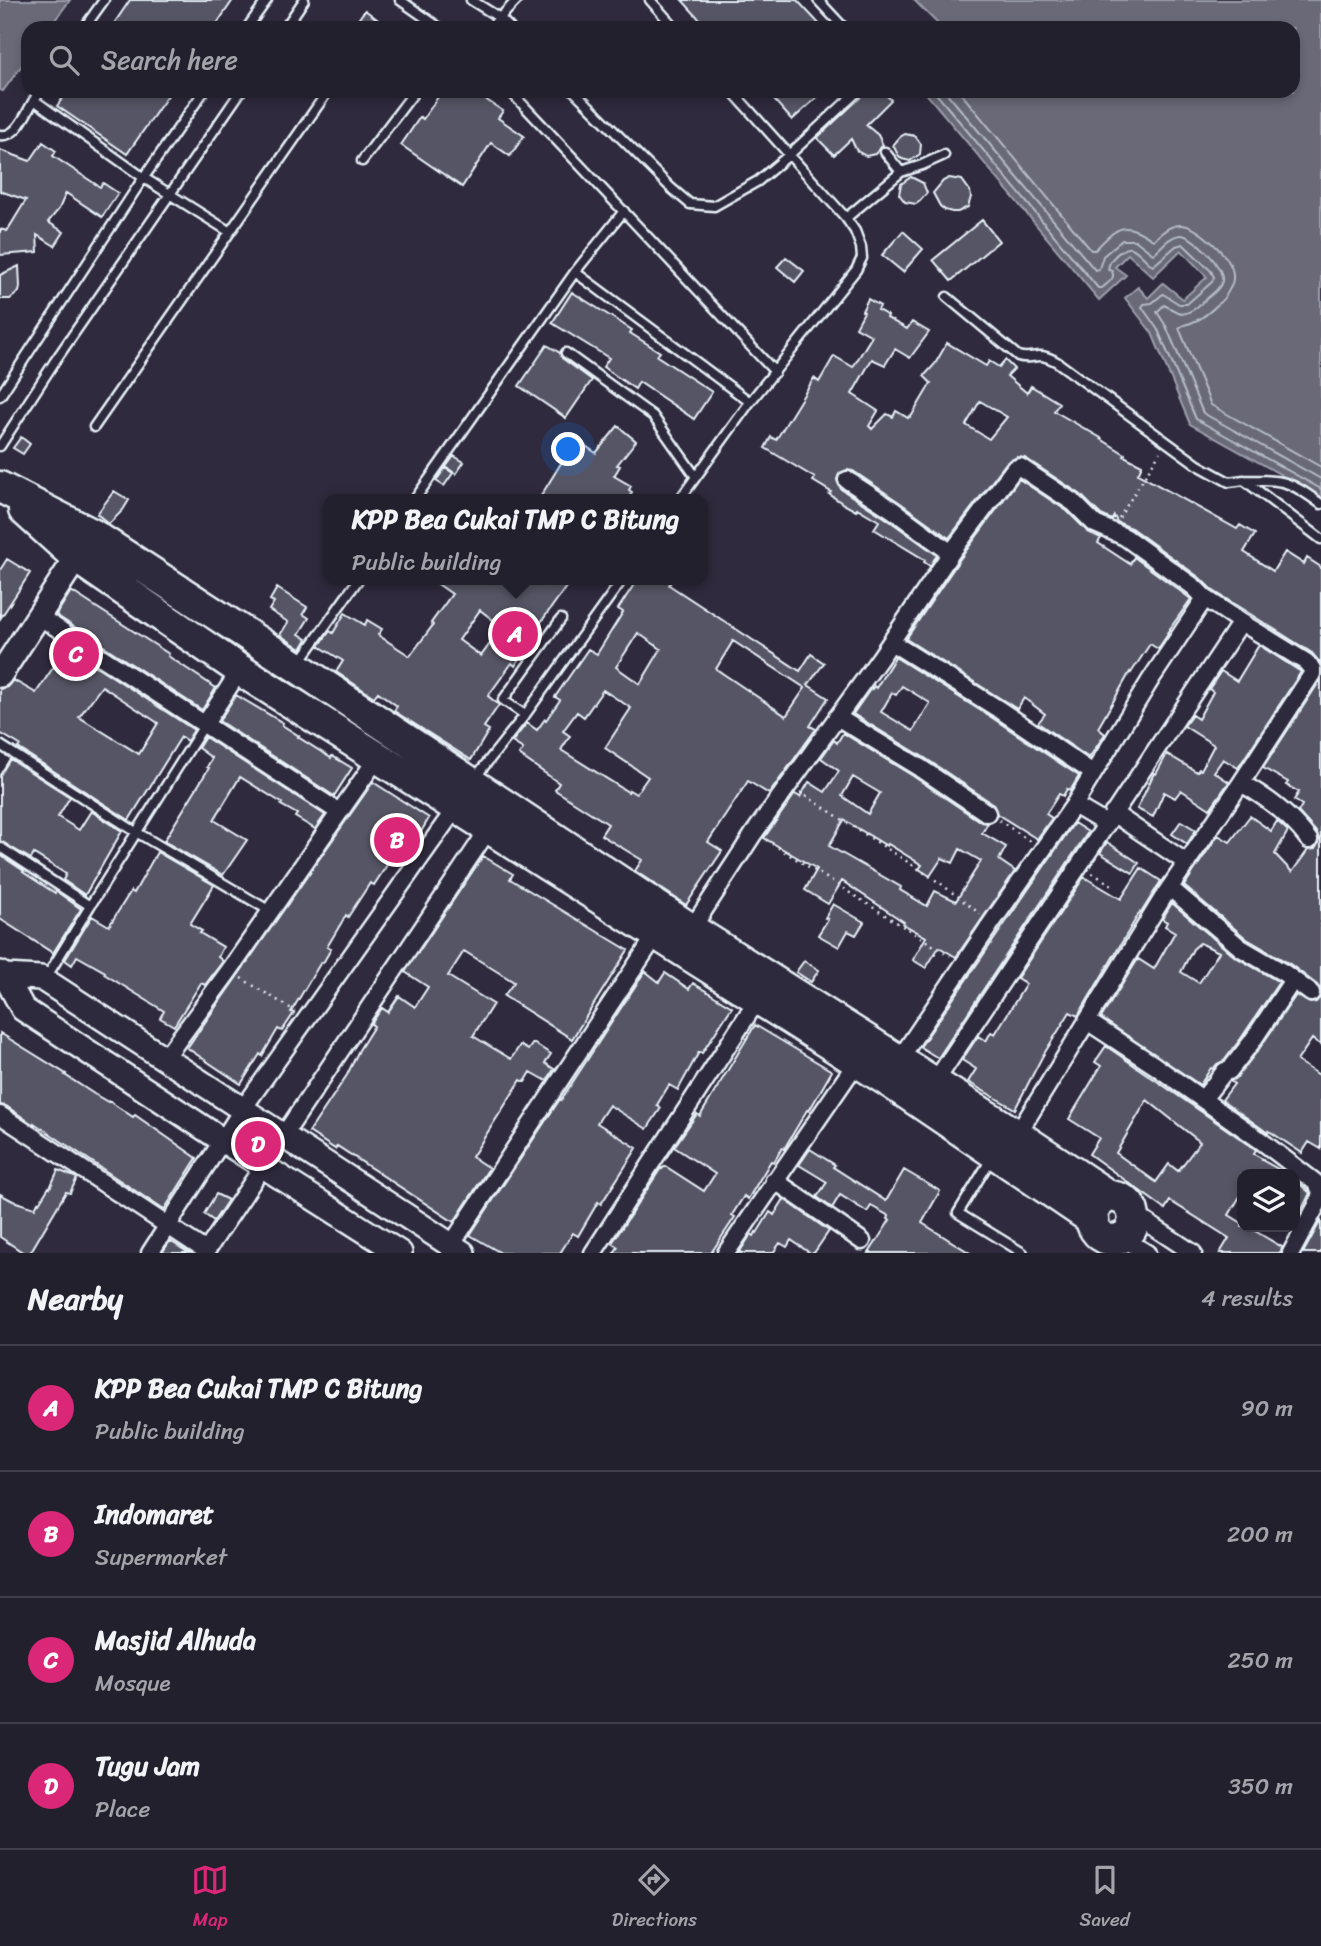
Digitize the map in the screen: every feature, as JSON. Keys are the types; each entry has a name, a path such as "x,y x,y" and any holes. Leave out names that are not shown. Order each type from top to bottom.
{"highway":[{"path":"0,488 84,546 240,670 378,757 464,795"},
{"path":"84,546 297,667 464,795 1006,1144 1114,1230"},
{"path":"674,931 758,999 857,1062 893,1071"}],"street":[{"path":"3,975 41,978 457,1249 674,931 754,833 891,642 951,553 1017,467 1074,503 1095,524 1114,531 1177,574 1205,598 1306,662 1312,669 1312,674 1170,888 1006,1144"},
{"path":"846,480 893,510 951,553"},
{"path":"0,675 84,546"},
{"path":"893,1071 1074,805 1151,679 1205,598"},
{"path":"40,617 340,812"},
{"path":"928,1093 1241,622"},
{"path":"891,642 1000,710 1093,774"},
{"path":"205,724 240,670"},
{"path":"837,718 919,767 987,813"},
{"path":"165,1058 378,757"},
{"path":"1241,783 1283,813 1309,840"},
{"path":"150,1253 242,1110 464,795"},
{"path":"1074,805 1109,818 1187,863"},
{"path":"0,1115 205,1252 496,817"},
{"path":"1170,888 1241,948 1311,993"},
{"path":"3,975 23,1009 400,1253"},
{"path":"1203,1099 1251,1043 1293,980"},
{"path":"593,1253 758,999"},
{"path":"1087,1021 1203,1099 1315,1182 1321,1192 1317,1205 1291,1253"},
{"path":"726,1253 857,1062"},
{"path":"774,1181 862,1241"},
{"path":"1114,1230 1193,1253"}],"lane":[{"path":"89,21 104,0"},
{"path":"252,21 267,0"},
{"path":"290,21 304,0"},
{"path":"400,0 430,21"},
{"path":"471,0 503,21"},
{"path":"497,21 517,0"},
{"path":"650,0 669,21"},
{"path":"818,0 838,21"},
{"path":"0,396 199,98"},
{"path":"0,446 55,360 236,98"},
{"path":"94,427 323,98"},
{"path":"362,161 410,98"},
{"path":"517,98 775,372"},
{"path":"580,98 690,204 715,205 758,181 850,98"},
{"path":"684,494 750,402 856,270 862,258 855,231 846,218 738,98"},
{"path":"0,135 14,132 34,100 144,178 230,232"},
{"path":"885,152 901,172"},
{"path":"846,218 901,172 944,155"},
{"path":"419,494 575,272 624,211"},
{"path":"575,272 750,402"},
{"path":"947,297 1018,356 1024,358 1038,355 1057,362 1198,465 1222,479 1229,482 1291,483 1321,504"},
{"path":"566,353 653,416 696,477"},
{"path":"1244,481 1321,539"},
{"path":"297,667 354,585"},
{"path":"464,795 618,585"},
{"path":"525,715 503,700 561,619"},
{"path":"44,981 205,724"},
{"path":"0,746 136,832 270,911"},
{"path":"0,847 90,906"},
{"path":"1006,1144 958,1213 1023,1253"}],"path":[{"path":"1114,531 1122,513 1166,442"},
{"path":"789,785 940,883 992,922"},
{"path":"987,813 1043,850"},
{"path":"754,833 964,965"},
{"path":"1080,866 1112,885"},
{"path":"229,971 306,1017"}],"water":[{"path":"0,0 70,0 54,21 21,21 21,67 3,91 0,90"},
{"path":"914,0 1321,0 1321,497 1190,424 1152,333 1125,298 1138,287 1148,298 1163,283 1183,299 1207,277 1181,250 1153,277 1128,254 1115,267 1126,275 1099,300 930,98 1300,98 1300,21 935,21"}],"building":[{"path":"130,0 233,0 219,21 116,21"},
{"path":"682,0 797,0 816,21 701,21"},
{"path":"365,10 380,21 357,21"},
{"path":"63,98 166,98 127,154 57,106"},
{"path":"437,98 484,98 503,111 498,118 524,136 510,156 491,143 462,187 401,145 420,117 423,119"},
{"path":"772,98 816,98 792,120"},
{"path":"860,98 891,100 866,125 878,135 883,145 875,154 866,156 857,151 851,139 834,155 817,138"},
{"path":"905,134 915,136 921,144 920,154 910,161 902,159 893,145"},
{"path":"43,142 56,151 53,156 100,187 103,183 118,193 102,217 66,193 59,209 48,222 64,232 55,246 37,235 38,252 0,255 0,229 7,231 26,200 0,191 0,150 30,161"},
{"path":"911,177 923,183 927,193 916,204 905,202 899,194 901,184"},
{"path":"949,178 962,180 970,191 968,207 958,212 945,210 933,193"},
{"path":"982,220 999,241 951,281 933,260"},
{"path":"903,231 923,249 903,272 882,255"},
{"path":"786,257 804,271 795,282 777,267"},
{"path":"19,266 19,292 10,299 0,299 0,275"},
{"path":"572,292 632,330 630,333 660,352 657,356 712,392 694,419 639,382 635,389 603,367 609,358 552,323"},
{"path":"868,299 880,306 878,310 888,316 887,318 907,329 912,322 929,332 910,358 895,349 885,365 872,359 852,394 878,411 869,426 872,429 887,414 893,417 896,411 911,417 931,383 924,376 935,364 947,343 986,366 989,361 999,367 1005,360 1014,369 1007,376 1027,393 1031,386 1059,403 1054,411 1142,465 1138,474 1237,529 1240,525 1255,534 1244,552 1273,571 1285,552 1304,564 1307,558 1321,567 1321,664 1312,653 1212,590 1200,578 1131,528 1117,522 1114,516 1112,520 1101,515 1080,494 1025,458 1017,457 1006,463 949,538 853,471 847,470 839,474 837,480 841,489 937,555 930,566 925,560 874,529 879,521 857,508 856,511 845,505 813,481 815,478 765,448 771,437 776,440 814,378 819,382 834,356 853,367 872,336 856,327 864,312 862,311","holes":["980,401 1007,417 989,439 966,425"]},
{"path":"547,345 592,380 566,418 519,386"},
{"path":"618,426 636,441 617,465 620,466 614,476 631,486 631,494 542,494 571,447 578,441 596,453"},
{"path":"21,437 30,444 23,454 13,448"},
{"path":"454,456 464,462 456,474 446,467"},
{"path":"445,468 453,473 444,486 436,481"},
{"path":"1019,479 1067,511 1088,532 1101,538 1098,543 1130,564 1134,557 1191,599 1158,649 1150,644 1130,672 1098,728 1105,734 1089,758 1038,723 1045,714 1024,698 1017,709 906,639"},
{"path":"114,491 129,500 109,524 97,514"},
{"path":"7,559 30,573 0,619 0,570"},
{"path":"439,585 567,585 519,653 522,655 515,666 512,663 488,696 499,705 484,727 489,730 471,760 394,711 397,706 378,692 374,697 336,672 343,661 319,646 330,631 333,633 345,613 365,625 367,620 382,629 378,635 410,656 433,625 431,623 452,594","holes":["480,610 502,627 481,656 459,640"]},
{"path":"634,585 669,585 800,671 811,654 824,663 808,685 828,698 810,726 816,729 769,794 748,781 708,842 722,851 686,905 635,871 642,860 601,835 608,824 555,790 559,783 519,755 523,749 512,742 527,723 537,730 546,720 560,700 555,697 588,649 597,654 623,612 618,609","holes":["638,633 661,649 640,684 616,667","733,641 805,688 786,716 716,669","603,690 631,708 605,748 648,777 636,794 629,790 628,792 561,750 570,736 563,731 577,712 584,717"]},
{"path":"277,588 307,607 303,614 309,618 299,634 307,639 301,649 280,635 288,622 269,610 274,602 270,600"},
{"path":"71,591 169,654 168,656 216,688 202,710 56,615"},
{"path":"1259,645 1301,672 1238,768 1223,759 1214,772 1229,782 1210,809 1181,790 1175,798 1164,792 1153,817 1137,809 1154,773 1156,774 1167,754 1197,772 1201,770 1214,745 1184,726 1192,715 1198,719 1213,692 1209,689 1221,671 1237,681"},
{"path":"67,647 194,730 187,741 181,737 129,820 18,748 20,745 0,733 0,689 7,687 13,680 36,693","holes":["102,686 158,723 139,754 79,717"]},
{"path":"895,657 1079,776 1070,791 1067,789 1063,796 1059,794 1046,814 1052,818 1037,839 997,814 993,804 853,714 871,688 876,688","holes":["902,686 930,703 913,731 881,712 892,693 896,695"]},
{"path":"1321,679 1321,991 1290,964 1247,939 1184,886 1218,835 1230,842 1250,816 1271,831 1277,821 1288,831 1275,854 1292,872 1308,850 1315,849 1319,839 1317,833 1298,812 1302,805 1294,800 1299,792 1286,785 1288,782 1263,768"},
{"path":"236,695 283,723 282,725 298,737 331,758 332,756 352,768 334,796 219,721"},
{"path":"843,733 913,776 981,822 988,823 982,833 1006,847 999,860 1015,871 956,957 939,947 926,968 913,960 926,937 842,881 828,904 805,890 817,869 764,838 795,794 800,797 809,782 825,792 839,771 821,758 834,740 837,743","holes":["853,777 880,793 868,814 842,796","844,820 922,865 919,869 930,876 942,858 953,863 960,849 981,861 956,901 935,891 927,906 900,890 901,887 829,846"]},
{"path":"205,737 325,815 315,829 295,817 297,814 281,805 282,803 240,777 214,820 247,840 223,875 164,841 209,768 207,767 212,758 198,748"},
{"path":"10,759 70,797 58,817 79,830 91,811 122,831 85,895 63,880 66,874 34,854 31,859 0,841 0,775"},
{"path":"373,782 429,818 415,842 406,836 374,885 370,883 348,917 346,915 327,947 331,949 291,1012 294,1013 282,1031 278,1029 241,1084 187,1048"},
{"path":"1181,821 1196,830 1187,844 1172,834"},
{"path":"1074,823 1088,832 938,1058 920,1047"},
{"path":"1107,842 1139,863 1133,873 1100,853"},
{"path":"157,852 214,885 190,924 223,947 218,957 223,961 205,985 201,983 174,1026 160,1018 164,1011 104,974 105,972 77,956 72,965 65,960 92,916 109,926 131,891 134,893"},
{"path":"0,855 81,909 53,953 0,919"},
{"path":"483,856 513,874 510,879 628,950 572,1039 504,996 514,982 464,951 448,976 493,1004 473,1036 511,1059 520,1045 528,1050 533,1043 551,1054 545,1063 554,1069 547,1081 531,1072 525,1082 521,1080 472,1157 489,1168 454,1222 337,1146 335,1149 309,1132 347,1075 374,1026 371,1024 382,1008 388,1012 399,996 415,1007 428,987 405,972"},
{"path":"1141,868 1161,881 1078,1016 1070,1012 1042,1057 1015,1109 968,1082 976,1069 962,1060 978,1036 986,1041 991,1032 995,1034 1026,984 1017,978 1084,877 1121,899"},
{"path":"1172,903 1234,956 1279,982 1224,1061 1211,1068 1200,1085 1101,1018 1138,959 1154,969 1175,932 1165,926 1167,922 1162,919","holes":["1200,943 1219,952 1199,983 1181,972 1193,949"]},
{"path":"833,904 864,922 856,935 848,931 839,947 818,935"},
{"path":"804,961 819,970 811,982 796,972"},
{"path":"645,971 659,982 665,973 689,989 693,983 732,1007 702,1053 699,1052 678,1090 669,1085 657,1105 661,1108 647,1129 609,1105 597,1123 637,1148 601,1204 598,1202 578,1236 573,1233 560,1253 501,1253 470,1235 561,1100"},
{"path":"1296,995 1310,1003 1316,1002 1321,996 1321,1045 1312,1039 1297,1061 1321,1076 1321,1149 1309,1142 1302,1153 1269,1131 1268,1133 1222,1100 1234,1084 1230,1081 1237,1077 1259,1049"},
{"path":"755,1025 832,1071 809,1111 807,1110 784,1149 782,1148 774,1162 771,1161 748,1199 744,1196 732,1215 735,1217 711,1253 614,1253 618,1247 612,1243 661,1168 665,1166 704,1191 715,1174 674,1147 697,1114 700,1116"},
{"path":"0,1033 94,1094 133,1117 135,1115 197,1158 164,1210 34,1123 0,1105"},
{"path":"1106,1046 1254,1148 1254,1154 1278,1169 1237,1169 1237,1201 1229,1215 1237,1220 1237,1232 1256,1232 1282,1247 1281,1253 1220,1253 1229,1238 1170,1201 1165,1209 1089,1154 1099,1138 1069,1119 1101,1066 1095,1062","holes":["1147,1100 1200,1142 1178,1171 1169,1164 1156,1182 1116,1153"]},
{"path":"810,1149 886,1201 904,1170 940,1191 922,1223 970,1253 869,1253 890,1220 889,1216 871,1206 867,1212 840,1195 832,1208 817,1197 827,1182 799,1165"},
{"path":"58,1170 77,1178 30,1253 24,1253 0,1237 0,1194 35,1208 50,1188"},
{"path":"1300,1184 1310,1193 1300,1214"},
{"path":"216,1194 228,1200 214,1221 204,1214"},
{"path":"784,1199 829,1231 814,1253 791,1240 787,1247 780,1243 773,1253 739,1253 751,1234 754,1236 757,1233 770,1212 774,1215"},
{"path":"1321,1220 1321,1253 1303,1253"},
{"path":"170,1241 189,1253 162,1253"}],"place":[{"name":"KPP Bea Cukai TMP C Bitung","path":"515,634"},
{"name":"Masjid Alhuda","path":"76,654"},
{"name":"Indomaret","path":"397,840"},
{"name":"Tugu Jam","path":"258,1144"}]}
